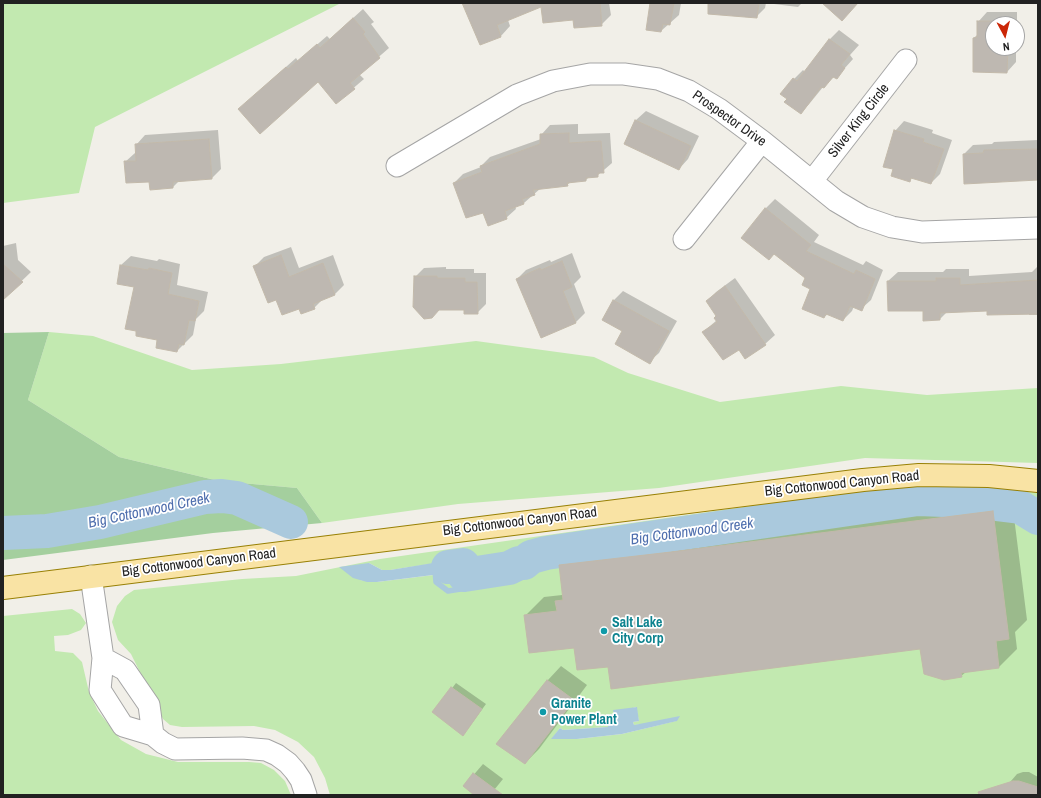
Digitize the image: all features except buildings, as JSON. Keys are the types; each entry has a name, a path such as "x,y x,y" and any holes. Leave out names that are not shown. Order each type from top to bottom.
{"main road":[{"name":"Big Cottonwood Canyon Road","path":"3,588 862,480 919,475 989,476 1038,481"}],"street":[{"name":"Silver King Circle","path":"812,181 906,60"},
{"name":"Prospector Drive","path":"397,166 517,95 553,81 590,74 624,74 658,79 689,91 719,109 762,141 836,201 863,217 892,226 922,232 1038,228"},
{"path":"684,239 762,141"},
{"path":"91,576 103,658 100,690 123,726 153,735 164,744 175,749 242,748 266,750 277,755 288,763 301,780 306,795"},
{"path":"103,658 125,670 149,706 153,735"}],"green space":[{"path":"3,3 341,3 95,127 79,193 3,203"},
{"path":"49,332 93,336 192,370 281,364 476,341 594,357 628,373 720,402 841,386 927,395 1038,388 1038,463 865,458 659,488 458,504 322,523 297,488 219,481 119,457 28,400"},
{"path":"49,332 28,400 119,457 219,481 297,488 322,523 213,533 3,560 3,333"},
{"path":"993,487 1038,493 1038,795 330,795 325,778 314,757 298,742 275,730 254,726 182,727 170,725 163,719 131,654 118,640 112,622 117,606 125,596 134,590 242,579 296,576 380,559 834,494","holes":["484,557 488,580 477,576 451,580 450,573 377,582 360,580 369,563 382,570 390,570","636,707 639,721 633,722 634,725 676,721 622,734 577,739 552,739 560,728 563,730 608,727 614,714"]},
{"path":"72,609 80,614 86,623 81,630 68,635 54,636 55,651 73,653 82,662 89,692 98,711 121,740 146,754 178,762 261,763 274,770 285,781 291,795 3,795 3,616"}],"water":[{"path":"470,557 471,559 484,557 488,580 477,582 476,576 451,580 449,573 367,582 353,578 339,567 369,563 382,570 390,570"},
{"path":"637,707 639,721 633,722 634,725 680,716 677,721 622,734 577,739 551,739 560,728 563,730 608,727 607,715 614,714 613,710"}],"waterway":[{"name":"Big Cottonwood Creek","path":"3,533 47,531 100,522 205,497 222,496 237,498 291,522"},
{"name":"Big Cottonwood Creek","path":"448,567 463,565 464,575 509,568 519,563 524,563 531,557 546,553 918,499 971,501 1020,507 1038,518"},
{"path":"479,563 546,553"},
{"path":"464,575 467,588 489,584 510,568"},
{"path":"435,570 436,582 448,591 467,588"}],"place":[{"name":"Salt Lake City Corp","path":"604,631"},
{"name":"Granite Power Plant","path":"543,712"}]}
